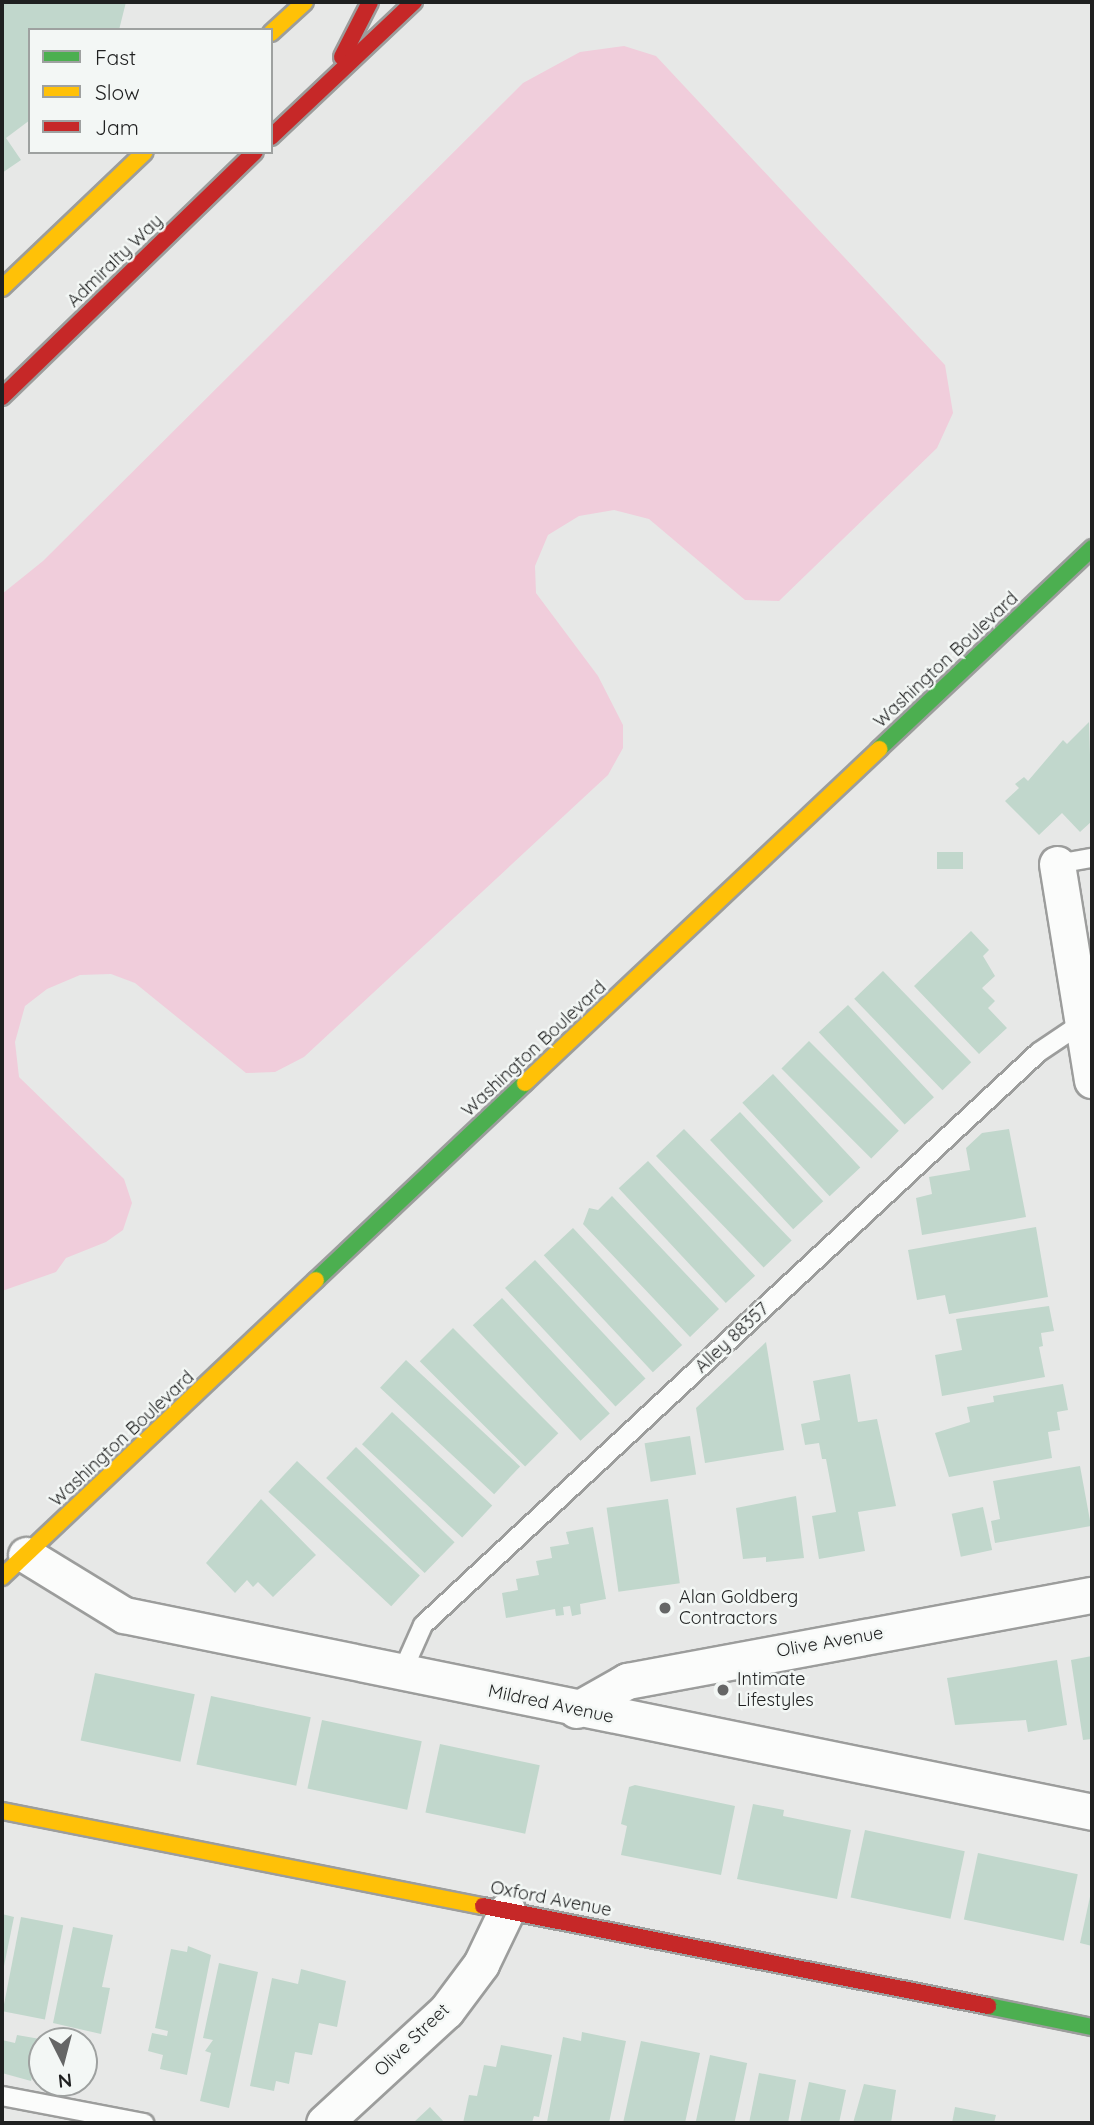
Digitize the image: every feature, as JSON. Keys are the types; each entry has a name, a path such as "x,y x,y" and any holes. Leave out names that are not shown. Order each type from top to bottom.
{"street":[{"path":"273,31 304,2"},
{"path":"330,80 370,2"},
{"path":"273,134 414,2"},
{"path":"2,288 143,154"},
{"name":"Admiralty Way","path":"2,397 253,154"},
{"name":"Washington Boulevard","path":"14,1566 1092,548"},
{"path":"1057,864 1092,1080"},
{"name":"Mildred Avenue","path":"14,1566 124,1615 402,1670 576,1710 1092,1812"},
{"name":"Olive Avenue","path":"576,1710 627,1681 1092,1595"},
{"name":"Oxford Avenue","path":"2,1811 1092,2027"},
{"name":"Olive Street","path":"324,2123 446,2011 481,1964 507,1910"}],"lane":[{"path":"1057,864 1092,858"},
{"name":"Alley 88357","path":"402,1670 424,1625 1039,1052 1082,1023"},
{"path":"2,2096 144,2123"}],"shaded area":[{"path":"624,46 656,56 945,365 953,413 937,448 779,601 745,600 649,519 614,510 579,516 548,535 535,566 536,593 598,676 623,725 623,748 608,775 304,1057 275,1072 246,1073 135,983 111,974 80,975 47,989 25,1006 15,1042 19,1077 124,1179 132,1203 123,1230 106,1242 66,1258 56,1272 2,1291 2,594 43,561 523,83 580,52"}],"building":[{"path":"2,2 126,2 120,28 28,28 28,122 6,138 21,160 2,173"},
{"path":"1089,722 1092,821 1080,832 1062,813 1039,835 1005,801 1019,788 1015,784 1024,777 1028,781 1063,740 1067,744"},
{"path":"937,852 963,852 963,869 937,869"},
{"path":"971,931 989,950 983,956 995,976 982,988 995,1001 988,1008 1007,1028 979,1054 914,986"},
{"path":"883,971 971,1062 942,1090 854,999"},
{"path":"848,1005 934,1097 905,1124 819,1032"},
{"path":"809,1041 899,1131 871,1158 781,1069"},
{"path":"773,1074 860,1168 830,1196 742,1103"},
{"path":"740,1112 823,1201 793,1229 710,1140"},
{"path":"684,1129 792,1240 764,1268 656,1156"},
{"path":"1009,1129 1026,1217 922,1235 916,1198 932,1194 929,1177 970,1170 966,1148 982,1133"},
{"path":"648,1161 755,1276 726,1303 619,1188"},
{"path":"612,1196 719,1309 690,1337 583,1224 589,1208 598,1210"},
{"path":"1036,1227 1048,1297 949,1314 945,1295 917,1300 908,1250"},
{"path":"573,1228 682,1345 653,1372 544,1255"},
{"path":"535,1260 645,1378 615,1406 505,1288"},
{"path":"502,1298 610,1414 581,1441 473,1325"},
{"path":"1049,1306 1054,1331 1041,1333 1043,1346 1039,1347 1045,1377 942,1396 935,1355 962,1350 956,1319"},
{"path":"453,1328 558,1433 525,1467 420,1361"},
{"path":"766,1342 784,1450 705,1463 696,1408"},
{"path":"406,1360 520,1466 494,1494 380,1388"},
{"path":"850,1374 858,1422 877,1419 896,1506 858,1512 865,1551 819,1559 812,1516 836,1512 826,1459 822,1459 819,1443 805,1445 801,1424 820,1420 813,1381"},
{"path":"1063,1384 1068,1410 1057,1412 1060,1430 1048,1432 1052,1458 949,1477 935,1433 970,1422 967,1407 994,1402 993,1396"},
{"path":"392,1412 492,1505 462,1538 362,1444"},
{"path":"690,1436 696,1475 651,1482 645,1443"},
{"path":"356,1447 455,1542 425,1573 326,1478"},
{"path":"297,1461 420,1576 391,1606 268,1492"},
{"path":"1080,1466 1091,1526 995,1543 991,1521 1000,1519 993,1481"},
{"path":"796,1496 804,1558 766,1562 766,1557 743,1559 736,1508"},
{"path":"261,1499 316,1555 273,1597 258,1582 253,1587 247,1580 235,1593 206,1563"},
{"path":"668,1499 680,1583 618,1592 607,1508"},
{"path":"983,1507 992,1550 961,1557 952,1514"},
{"path":"593,1527 606,1599 580,1604 581,1614 572,1616 570,1606 563,1607 564,1615 556,1616 555,1609 506,1618 502,1593 518,1590 516,1579 539,1575 536,1561 552,1558 550,1547 569,1544 566,1532"},
{"path":"1092,1656 1092,1739 1083,1740 1071,1660"},
{"path":"1057,1660 1067,1725 1028,1732 1026,1720 955,1725 947,1678"},
{"path":"95,1673 195,1694 180,1762 81,1740"},
{"path":"211,1696 311,1717 296,1786 196,1764"},
{"path":"322,1720 422,1741 407,1810 307,1788"},
{"path":"440,1744 540,1765 525,1834 425,1812"},
{"path":"635,1785 735,1806 721,1875 621,1855 627,1826 621,1824 629,1787"},
{"path":"753,1804 784,1810 783,1816 851,1830 837,1899 737,1879"},
{"path":"865,1830 965,1851 950,1919 851,1897"},
{"path":"978,1853 1078,1874 1064,1941 964,1920"},
{"path":"1092,1892 1092,1946 1080,1943"},
{"path":"2,1914 14,1917 3,1971 2,1970"},
{"path":"21,1917 63,1925 45,2019 3,2011"},
{"path":"73,1927 113,1935 102,1987 110,1988 101,2034 98,2033 98,2027 70,2027 53,2023"},
{"path":"188,1946 211,1955 187,2075 160,2069 163,2055 148,2051 152,2033 167,2036 168,2031 155,2028 171,1949 187,1952"},
{"path":"219,1963 258,1972 229,2108 200,2101 211,2053 205,2051 213,2040 203,2038"},
{"path":"301,1969 346,1981 337,2027 319,2023 312,2055 295,2052 289,2084 276,2081 274,2091 250,2086 272,1978 298,1984"},
{"path":"582,2032 626,2041 609,2123 547,2122 563,2037 581,2041"},
{"path":"17,2035 28,2037 28,2080 2,2073 2,2040 15,2043"},
{"path":"641,2041 700,2053 685,2123 623,2123"},
{"path":"501,2045 552,2055 539,2117 534,2116 532,2123 463,2123 469,2095 477,2096 484,2065 496,2067"},
{"path":"710,2055 747,2063 734,2123 696,2122"},
{"path":"759,2073 796,2080 788,2123 749,2123"},
{"path":"809,2082 846,2090 839,2123 800,2123"},
{"path":"864,2084 896,2090 891,2123 853,2123"},
{"path":"430,2107 445,2123 413,2123"},
{"path":"955,2107 996,2115 994,2123 952,2123"}],"traffic: fast":[{"path":"879,749 1092,548"},
{"path":"316,1280 525,1083"},
{"path":"988,2006 1092,2027"}],"traffic: slow":[{"path":"273,31 305,2"},
{"path":"2,288 143,154"},
{"path":"525,1083 879,749"},
{"path":"2,1577 316,1280"},
{"path":"2,1811 483,1906"}],"traffic: jam":[{"path":"342,57 370,2"},
{"path":"273,135 414,2"},
{"path":"2,397 253,154"},
{"path":"483,1906 988,2006"}],"place":[{"name":"Alan Goldberg Contractors","path":"665,1608"},
{"name":"Intimate Lifestyles","path":"723,1690"}]}
